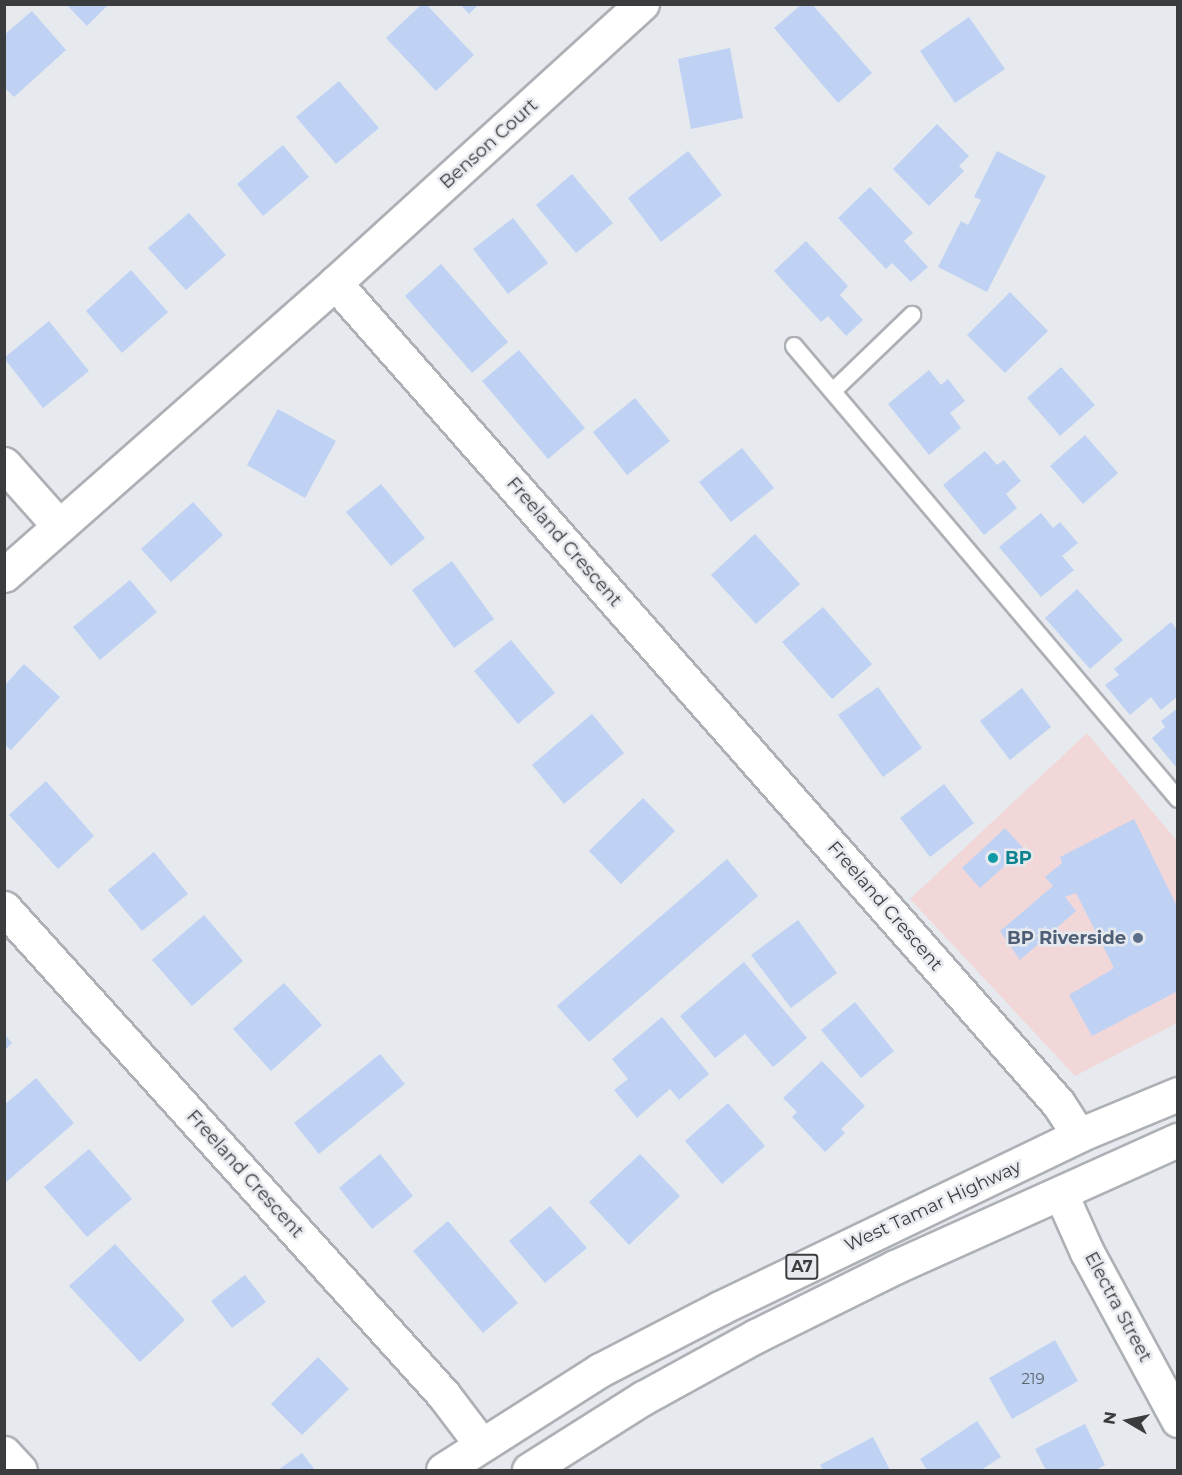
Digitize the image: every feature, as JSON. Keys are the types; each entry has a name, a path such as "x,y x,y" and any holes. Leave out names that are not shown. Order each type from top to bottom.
{"main road":[{"name":"Benson Court","path":"335,283 642,4"},
{"path":"4,575 335,283"},
{"name":"Freeland Crescent","path":"335,283 1058,1104 1079,1136"},
{"path":"4,464 59,526"},
{"name":"Freeland Crescent","path":"4,908 443,1394 481,1444"},
{"name":"West Tamar Highway","path":"443,1470 600,1370 720,1308 1079,1136 1178,1094"},
{"name":"A7","path":"529,1470 643,1398 756,1336 895,1267 1178,1140"},
{"name":"Electra Street","path":"1061,1194 1087,1252 1178,1419"},
{"path":"4,1453 20,1470"}],"lane":[{"path":"833,391 912,315"},
{"path":"794,346 1178,799"}],"shaded area":[{"path":"1087,733 1177,841 1177,1023 1075,1076 910,899"}],"building":[{"path":"66,4 109,4 87,26"},
{"path":"422,4 426,4 474,55 436,91 386,38"},
{"path":"460,4 479,4 469,14"},
{"path":"802,4 812,4 872,73 838,103 774,28"},
{"path":"32,11 66,50 14,97 4,87 4,35"},
{"path":"969,17 1005,69 955,103 920,51"},
{"path":"730,48 743,118 691,129 678,59"},
{"path":"339,81 379,128 336,164 296,117"},
{"path":"937,124 969,156 959,166 964,171 929,206 893,169"},
{"path":"283,145 309,177 263,216 237,184"},
{"path":"688,151 722,195 661,242 628,198"},
{"path":"997,151 1046,176 987,292 938,267 961,221 968,225 981,200 974,197"},
{"path":"572,174 613,223 576,253 536,205"},
{"path":"870,187 913,233 904,241 928,267 911,282 892,263 886,269 838,218"},
{"path":"189,213 226,255 186,290 148,248"},
{"path":"513,218 548,263 508,294 473,249"},
{"path":"806,241 848,286 840,295 863,320 846,336 828,316 821,322 774,271"},
{"path":"441,264 508,342 472,373 405,296"},
{"path":"131,270 168,312 122,353 86,311"},
{"path":"1010,292 1048,331 1005,373 967,335"},
{"path":"49,321 89,371 43,408 4,358"},
{"path":"519,350 585,428 548,459 482,381"},
{"path":"1061,367 1095,405 1060,436 1027,398"},
{"path":"929,370 941,385 948,379 965,401 950,413 961,428 929,455 888,404"},
{"path":"635,398 670,441 627,475 593,432"},
{"path":"278,409 336,441 305,498 247,465"},
{"path":"1085,435 1118,473 1083,504 1050,466"},
{"path":"742,448 774,488 731,522 699,482"},
{"path":"985,451 997,465 1004,460 1021,481 1006,494 1017,508 984,535 943,485"},
{"path":"381,484 425,538 391,566 346,512"},
{"path":"193,502 223,535 171,582 141,549"},
{"path":"1041,513 1053,528 1060,522 1078,543 1062,556 1074,570 1041,597 999,547"},
{"path":"755,534 800,584 756,624 711,575"},
{"path":"452,561 494,619 454,648 412,590"},
{"path":"130,580 157,612 100,660 73,627"},
{"path":"1077,589 1123,640 1090,669 1045,618"},
{"path":"823,607 872,664 832,699 782,642"},
{"path":"1171,622 1178,631 1178,696 1161,710 1151,697 1130,715 1105,685 1119,675 1114,669"},
{"path":"511,640 555,693 518,724 474,671"},
{"path":"24,664 60,697 11,750 4,744 4,686"},
{"path":"878,687 922,748 883,777 838,715"},
{"path":"1022,688 1051,727 1010,760 980,721"},
{"path":"1178,708 1178,766 1176,767 1152,738 1165,727 1161,721"},
{"path":"592,714 624,753 564,804 532,765"},
{"path":"46,781 94,836 58,869 9,815"},
{"path":"944,784 974,823 930,857 900,818"},
{"path":"643,798 675,831 621,884 589,851"},
{"name":"BP Riverside","path":"1134,819 1178,908 1178,991 1092,1036 1069,995 1114,968 1076,893 1065,897 1076,911 1020,960 1000,931 1053,886 1045,877 1062,863 1060,857"},
{"name":"BP","path":"1005,828 1024,849 980,888 962,868"},
{"path":"154,852 188,894 142,931 108,890"},
{"path":"727,859 758,896 589,1042 557,1006"},
{"path":"204,915 243,961 192,1006 152,960"},
{"path":"798,920 837,973 791,1008 751,955"},
{"path":"744,962 807,1038 773,1067 745,1034 715,1058 680,1016"},
{"path":"284,983 322,1025 271,1071 233,1029"},
{"path":"855,1002 894,1051 861,1078 821,1030"},
{"path":"662,1017 709,1074 679,1100 670,1089 637,1118 614,1090 628,1079 612,1059"},
{"path":"5,1035 12,1043 5,1050"},
{"path":"380,1054 405,1084 319,1154 294,1123"},
{"path":"822,1061 865,1106 841,1129 845,1133 825,1152 792,1117 797,1112 783,1098"},
{"path":"36,1078 74,1123 4,1184 4,1105"},
{"path":"728,1103 765,1146 722,1184 685,1141"},
{"path":"89,1149 132,1199 87,1237 44,1187"},
{"path":"380,1154 413,1196 372,1229 339,1188"},
{"path":"640,1154 680,1196 629,1245 589,1202"},
{"path":"550,1206 587,1248 545,1283 509,1241"},
{"path":"448,1221 518,1303 483,1333 413,1251"},
{"path":"115,1244 185,1320 140,1362 69,1286"},
{"path":"245,1275 266,1302 232,1328 211,1301"},
{"path":"1055,1340 1078,1381 1012,1419 989,1378"},
{"path":"318,1357 349,1389 302,1435 271,1404"},
{"path":"977,1421 1001,1457 981,1470 927,1470 920,1459"},
{"path":"1085,1424 1105,1465 1095,1470 1046,1470 1035,1449"},
{"path":"873,1437 890,1470 823,1470 820,1465"},
{"path":"302,1453 315,1470 278,1470"}],"place":[{"name":"BP","path":"993,858"},
{"name":"BP Riverside","path":"1138,938"}]}
